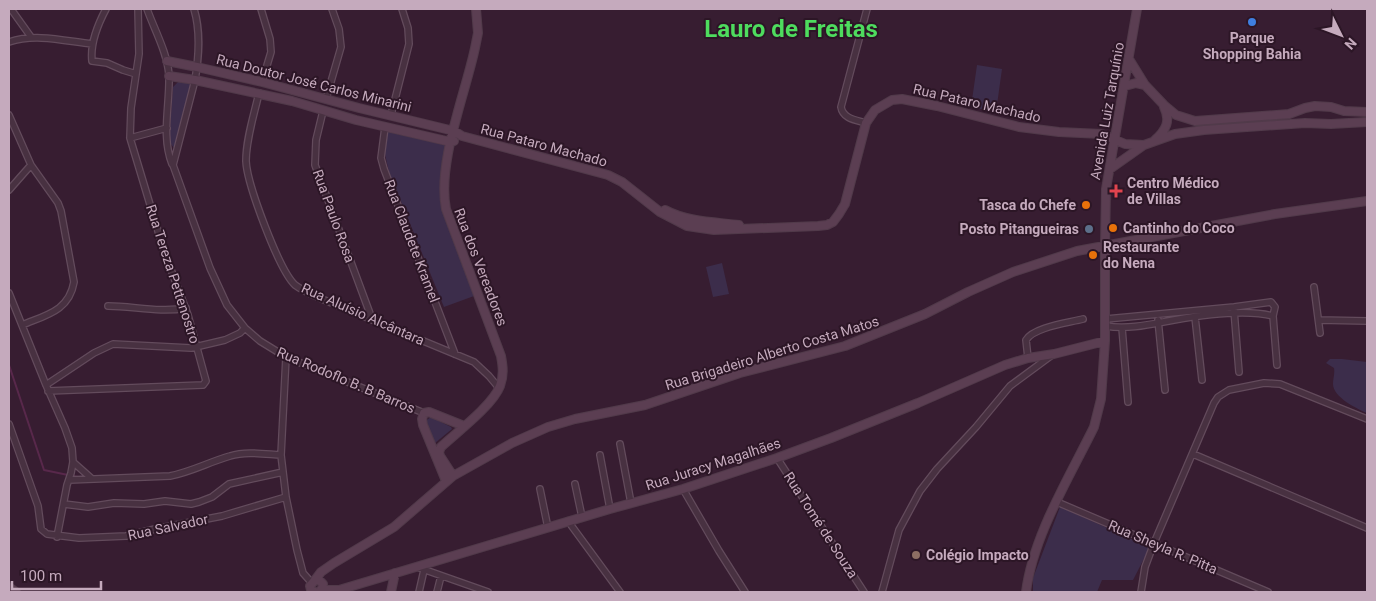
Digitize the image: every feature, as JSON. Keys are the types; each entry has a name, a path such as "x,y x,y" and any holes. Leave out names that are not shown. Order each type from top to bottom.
{"street":[{"path":"11,9 31,37"},
{"path":"106,9 97,27 92,44 91,59 93,62 107,63 136,74"},
{"name":"Rua Tereza Pettenostro","path":"47,388 203,385 206,380 198,346 186,308 164,251 130,138 130,108 139,54 138,9"},
{"name":"Rua Rodoflo B. B Barros","path":"147,9 167,61 169,76 168,149 220,292 231,311 245,328 260,341 286,357 424,413"},
{"path":"173,166 197,66 199,41 194,9"},
{"path":"261,9 270,39 271,52 262,82"},
{"path":"326,99 341,47 341,39 332,9"},
{"path":"391,115 409,44 408,28 402,9"},
{"name":"Rua dos Vereadores","path":"476,9 478,33 451,142 443,196 446,210 501,356 503,371 499,388"},
{"path":"866,123 846,117 841,107 867,9"},
{"name":"Avenida Luiz Tarquínio","path":"1026,592 1030,570 1046,526 1094,427 1099,412 1106,322 1104,247 1106,189 1138,9"},
{"path":"9,42 31,37 92,44"},
{"path":"1129,59 1145,85 1164,105 1176,115 1196,122 1289,114 1305,108 1331,107 1344,111 1367,112"},
{"name":"Rua Doutor José Carlos Minarini","path":"167,61 197,66 296,90 359,108 454,131"},
{"name":"Rua Doutor José Carlos Minarini","path":"169,76 292,101 356,120 451,142"},
{"path":"1124,86 1136,83 1145,85"},
{"path":"292,101 296,90"},
{"name":"Rua Aluísio Alcântara","path":"259,94 246,153 247,171 264,221 284,270 295,284 303,290 474,362 499,388"},
{"name":"Rua Pataro Machado","path":"641,198 670,213 693,219 748,227 827,225 833,222 845,204 866,123 875,110 892,100 902,99 1019,127 1059,132 1102,134 1125,144"},
{"path":"1154,141 1161,135 1166,125 1168,114 1164,105"},
{"path":"1331,107 1334,116 1334,121 1331,124"},
{"path":"356,120 359,108"},
{"path":"1305,108 1302,113 1305,123"},
{"name":"Rua Paulo Rosa","path":"323,111 316,140 316,165 372,319"},
{"path":"9,115 31,165 54,196 61,210 74,282 72,293 60,308 22,325"},
{"path":"1110,169 1144,145 1175,134 1204,130 1305,123 1367,122"},
{"path":"1102,134 1117,126 1125,144 1144,145"},
{"name":"Rua Claudete Kramel","path":"385,127 381,158 384,169 455,354"},
{"path":"130,138 167,128"},
{"name":"Rua Pataro Machado","path":"454,131 462,136 608,175 622,182 673,220 687,226 704,229 739,229 748,227"},
{"name":"Rua Pataro Machado","path":"451,142 462,136"},
{"path":"9,190 31,165"},
{"name":"Rua Brigadeiro Alberto Costa Matos","path":"313,581 321,572 394,527 450,478 512,443 548,426 645,405 740,373 845,346 925,314 1013,272 1077,251 1275,214 1367,201"},
{"path":"687,226 693,219"},
{"path":"704,229 708,221"},
{"path":"1314,287 1320,333"},
{"path":"9,293 70,440 73,462 57,537"},
{"path":"1106,322 1122,328 1195,317 1270,302 1275,307 1277,365"},
{"path":"108,306 174,310 186,308"},
{"path":"1106,322 1134,316 1176,312 1234,310 1274,316"},
{"path":"1234,310 1239,372"},
{"path":"1176,312 1177,319"},
{"path":"1157,314 1165,390"},
{"path":"1133,326 1134,316"},
{"path":"1195,317 1202,380"},
{"path":"1028,358 1026,340 1029,335 1053,326 1083,319"},
{"path":"1319,320 1367,321"},
{"path":"47,388 99,350 113,344 178,348 198,346 225,340 240,333 245,328"},
{"path":"1122,328 1128,402"},
{"name":"Rua Juracy Magalhães","path":"319,590 335,592 395,573 421,569 568,521 683,488 777,458 918,403 1005,365 1105,340"},
{"path":"882,592 900,530 920,492 937,469 976,427 1010,386 1054,354"},
{"path":"286,357 281,455 286,497 303,572 313,581"},
{"path":"1141,592 1146,567 1154,543 1218,397 1229,390 1248,385 1280,384 1367,419"},
{"path":"450,478 439,452 441,447 487,404 499,388"},
{"path":"450,478 423,425 422,419 424,413 429,412 464,426"},
{"name":"Rua Salvador","path":"9,424 38,506 41,529 47,534 57,537 126,536 222,516 286,497"},
{"path":"620,444 631,503"},
{"path":"69,480 170,476 231,455 246,453 281,455"},
{"path":"1192,454 1367,528"},
{"path":"600,455 610,509"},
{"name":"Rua Tomé de Souza","path":"777,458 864,592"},
{"path":"73,462 91,478"},
{"path":"64,504 88,507 107,504 139,504 165,501 191,504 212,497 229,484 283,472"},
{"path":"575,484 582,517"},
{"path":"683,488 718,551 745,592"},
{"path":"540,489 548,528"},
{"name":"Rua Sheyla R. Pitta","path":"1057,502 1268,592"},
{"path":"568,521 617,591"},
{"path":"319,590 329,568"},
{"path":"419,592 421,569 473,590 488,592"},
{"path":"391,592 395,573"},
{"path":"437,592 441,576"},
{"path":"313,581 319,580 319,590"},
{"path":"313,581 310,588 319,590"},
{"path":"9,587 16,592"}],"shaded area":[{"path":"977,65 1002,69 996,112 971,107"},
{"path":"180,80 192,81 175,149 169,142 173,87"},
{"path":"384,127 447,144 440,193 443,209 454,234 474,296 444,307 389,172 384,150"},
{"path":"722,263 729,294 713,297 706,267"},
{"path":"1330,359 1367,362 1367,413 1346,402 1334,389 1334,368 1326,363"},
{"path":"431,417 452,429 435,443 425,421"},
{"path":"1060,507 1150,547 1133,580 1102,580 1097,592 1033,592 1033,578"}],"waterway":[{"path":"9,365 44,470 68,475"},
{"path":"73,476 78,477"}],"place":[{"name":"Parque Shopping Bahia","path":"1252,22"},
{"name":"Centro Médico de Villas","path":"1116,191"},
{"name":"Tasca do Chefe","path":"1086,205"},
{"name":"Cantinho do Coco","path":"1113,228"},
{"name":"Posto Pitangueiras","path":"1089,229"},
{"name":"Restaurante do Nena","path":"1093,255"},
{"name":"Colégio Impacto","path":"916,555"}],"district":[{"name":"Lauro de Freitas","path":"791,29"}]}
